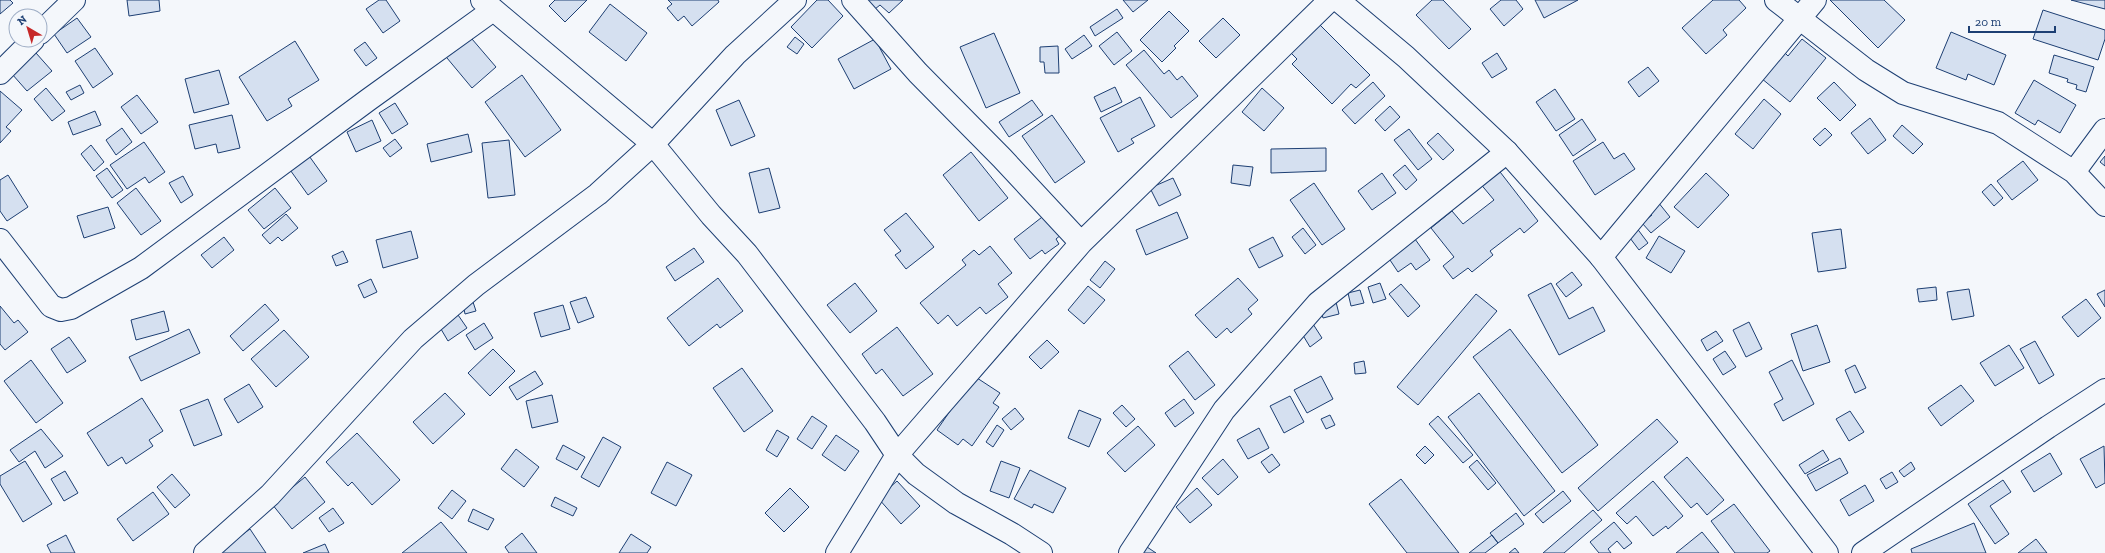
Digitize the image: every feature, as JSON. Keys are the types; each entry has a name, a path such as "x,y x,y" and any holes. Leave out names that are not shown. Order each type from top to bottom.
{"street":[{"path":"48,25 74,0"},
{"path":"205,553 270,495 413,339 476,285 598,194 653,144 735,55 795,0"},
{"path":"853,0 918,73 1002,158 1081,243"},
{"path":"837,553 896,455 1081,243 1218,107 1330,0"},
{"path":"1338,0 1406,58 1507,152 1601,257 1827,553"},
{"path":"1776,0 1866,70 1902,93 1998,123 2074,172 2105,205"},
{"path":"1601,257 1815,0"},
{"path":"0,240 52,306 61,310 71,308 141,268 368,100 487,5 653,144 747,254 875,422 896,455 916,474 956,503 1012,534 1041,553"},
{"path":"0,73 25,48"},
{"path":"2074,172 2105,130"},
{"path":"1130,553 1224,410 1318,303 1507,152"},
{"path":"1863,553 2048,426 2105,390"}],"building":[{"path":"0,0 10,0 13,3 0,14"},
{"path":"127,0 159,0 160,11 129,16"},
{"path":"379,0 386,0 400,21 383,33 366,9"},
{"path":"555,0 587,0 565,22 549,6"},
{"path":"668,0 718,0 719,2 692,26 684,16 678,21 667,8 672,4"},
{"path":"817,0 828,0 843,16 812,48 791,27"},
{"path":"867,0 903,0 889,13 880,5 875,9"},
{"path":"1123,0 1148,0 1133,12"},
{"path":"1432,0 1443,0 1471,29 1449,49 1416,15"},
{"path":"1501,0 1516,0 1523,9 1504,26 1490,9"},
{"path":"1535,0 1578,0 1544,18"},
{"path":"1713,0 1739,0 1746,8 1723,30 1727,35 1706,54 1682,28"},
{"path":"1830,0 1884,0 1905,20 1878,48"},
{"path":"2071,0 2105,0 2105,9"},
{"path":"610,4 647,33 626,61 589,32"},
{"path":"1117,9 1123,18 1095,36 1090,27"},
{"path":"2043,10 2105,30 2105,39 2098,60 2033,39"},
{"path":"1169,11 1189,31 1174,46 1176,48 1162,62 1140,40"},
{"path":"77,18 91,37 67,53 54,34"},
{"path":"1223,18 1240,35 1216,58 1199,41"},
{"path":"1315,20 1370,75 1356,88 1351,84 1332,104 1292,64 1297,59 1287,49"},
{"path":"466,32 496,67 472,88 442,52"},
{"path":"1117,32 1132,51 1114,65 1099,46"},
{"path":"1951,32 2006,55 1994,85 1968,74 1966,80 1936,68"},
{"path":"994,33 1020,93 986,108 960,47"},
{"path":"1084,35 1092,46 1072,59 1065,49"},
{"path":"795,37 804,44 797,54 787,47"},
{"path":"875,39 891,69 854,89 838,59"},
{"path":"1802,39 1826,58 1790,102 1761,78 1783,51 1788,56"},
{"path":"295,41 319,80 288,99 292,106 267,121 239,77"},
{"path":"365,42 377,58 366,66 354,50"},
{"path":"1058,46 1059,73 1045,73 1044,62 1040,62 1040,47"},
{"path":"95,48 113,74 93,88 75,61"},
{"path":"1144,50 1164,74 1169,70 1177,80 1182,76 1198,96 1171,118 1126,65"},
{"path":"36,53 52,71 27,91 12,74"},
{"path":"1497,53 1507,69 1492,78 1482,63"},
{"path":"2054,55 2094,67 2086,92 2076,89 2077,85 2067,82 2068,79 2049,73"},
{"path":"1648,67 1659,81 1639,97 1628,82"},
{"path":"219,70 229,104 194,113 185,79"},
{"path":"522,75 561,130 525,157 485,102"},
{"path":"2034,80 2076,105 2060,133 2038,120 2035,125 2015,113"},
{"path":"1373,82 1385,96 1355,124 1342,110"},
{"path":"1834,82 1856,105 1840,121 1817,98"},
{"path":"80,85 84,93 71,100 66,92"},
{"path":"1115,87 1122,102 1101,112 1094,97"},
{"path":"46,88 65,111 52,121 34,99"},
{"path":"1262,88 1284,108 1264,131 1242,112"},
{"path":"1555,89 1575,119 1556,131 1536,102"},
{"path":"0,91 22,110 6,127 11,131 0,143"},
{"path":"137,95 158,122 141,134 121,107"},
{"path":"1140,97 1155,126 1131,139 1134,143 1118,152 1100,118"},
{"path":"1764,99 1781,114 1753,149 1735,134"},
{"path":"739,100 755,136 731,146 716,110"},
{"path":"1032,100 1043,115 1009,137 999,122"},
{"path":"395,103 408,124 392,134 379,113"},
{"path":"1390,106 1400,117 1385,131 1375,120"},
{"path":"95,111 101,125 73,135 68,122"},
{"path":"232,115 240,148 218,153 216,144 195,149 189,125"},
{"path":"1052,115 1085,162 1055,183 1022,136"},
{"path":"1870,118 1886,140 1868,154 1851,133"},
{"path":"1582,119 1596,140 1573,156 1559,135"},
{"path":"372,120 381,141 356,152 347,132"},
{"path":"1902,125 1923,144 1913,154 1893,136"},
{"path":"122,128 132,142 116,155 106,140"},
{"path":"1825,128 1832,135 1820,146 1813,139"},
{"path":"1409,129 1432,159 1418,170 1394,140"},
{"path":"1438,133 1454,150 1443,160 1427,143"},
{"path":"468,134 472,152 431,162 427,144"},
{"path":"395,139 402,148 390,157 383,148"},
{"path":"509,140 515,195 488,198 482,143"},
{"path":"144,142 165,172 149,183 145,177 127,189 110,165"},
{"path":"1603,142 1614,159 1624,153 1635,169 1595,195 1573,161"},
{"path":"91,145 104,162 94,171 81,154"},
{"path":"1326,148 1326,171 1271,173 1271,149"},
{"path":"971,152 1008,198 979,221 943,175"},
{"path":"307,153 327,181 308,195 288,167"},
{"path":"2105,156 2105,166 2100,162"},
{"path":"2023,161 2038,180 2012,200 1997,181"},
{"path":"1233,165 1253,167 1250,186 1231,183"},
{"path":"1405,165 1417,180 1406,190 1393,175"},
{"path":"107,168 123,190 112,198 96,176"},
{"path":"769,168 780,208 759,213 749,173"},
{"path":"1497,168 1538,221 1524,233 1520,228 1490,251 1493,255 1472,272 1468,268 1453,279 1443,266 1454,257 1431,228 1452,211 1463,224 1494,200 1479,182"},
{"path":"1382,173 1396,193 1372,210 1358,191"},
{"path":"1706,173 1729,195 1698,228 1674,207"},
{"path":"8,175 28,207 7,221 0,211 0,180"},
{"path":"183,176 193,195 181,203 169,183"},
{"path":"1173,178 1181,195 1159,206 1150,188"},
{"path":"1314,183 1345,229 1322,245 1290,200"},
{"path":"1991,184 2003,198 1994,206 1982,192"},
{"path":"136,188 161,221 141,235 117,203"},
{"path":"275,188 291,208 264,229 248,210"},
{"path":"1658,202 1670,217 1651,233 1642,223 1652,215 1648,211"},
{"path":"108,207 115,228 84,238 77,216"},
{"path":"1177,212 1188,238 1146,255 1136,230"},
{"path":"906,213 934,247 906,269 895,255 901,251 884,230"},
{"path":"286,214 298,228 282,241 278,237 270,244 262,235"},
{"path":"1046,214 1062,234 1056,239 1059,244 1045,254 1042,250 1030,259 1014,239"},
{"path":"1636,227 1648,243 1639,250 1627,234"},
{"path":"1303,228 1316,245 1305,254 1292,237"},
{"path":"1841,229 1846,268 1818,272 1812,233"},
{"path":"411,231 418,258 383,268 376,240"},
{"path":"1659,236 1685,251 1671,273 1646,258"},
{"path":"224,237 234,250 212,268 201,255"},
{"path":"1273,237 1283,256 1259,268 1249,249"},
{"path":"1415,239 1430,260 1416,270 1411,263 1398,272 1388,257"},
{"path":"990,246 1012,273 998,284 1008,297 986,314 980,307 957,326 948,315 938,324 920,303 966,265 962,260 974,250 979,255"},
{"path":"694,248 704,262 675,281 666,267"},
{"path":"343,251 348,262 336,266 332,256"},
{"path":"1105,261 1115,269 1100,288 1090,280"},
{"path":"1572,272 1582,285 1566,297 1556,284"},
{"path":"718,278 743,311 720,328 717,324 689,346 667,318"},
{"path":"1238,278 1258,300 1248,309 1252,314 1231,333 1227,328 1216,338 1195,315"},
{"path":"371,279 377,292 364,298 358,285"},
{"path":"855,283 877,311 850,333 827,305"},
{"path":"1380,283 1386,299 1373,303 1368,287"},
{"path":"1551,283 1569,319 1593,307 1605,331 1559,355 1528,295"},
{"path":"1401,284 1420,306 1408,317 1389,294"},
{"path":"1088,286 1105,300 1084,324 1068,310"},
{"path":"1936,287 1937,300 1919,302 1917,289"},
{"path":"1969,289 1974,316 1952,320 1947,292"},
{"path":"1360,290 1364,303 1351,306 1348,293"},
{"path":"2105,290 2105,307 2097,294"},
{"path":"1476,294 1497,311 1418,405 1397,387"},
{"path":"586,297 594,317 578,323 570,302"},
{"path":"2086,299 2101,318 2078,337 2062,317"},
{"path":"473,302 476,311 465,314 463,304"},
{"path":"1336,302 1339,314 1323,318 1320,307"},
{"path":"265,304 279,320 243,351 230,336"},
{"path":"563,305 570,329 541,337 534,313"},
{"path":"0,306 14,323 18,320 28,332 5,350 0,344"},
{"path":"164,311 169,331 136,340 131,320"},
{"path":"456,312 467,328 448,341 438,324"},
{"path":"1749,322 1762,349 1746,357 1733,330"},
{"path":"484,323 493,338 475,350 466,335"},
{"path":"1313,324 1322,338 1310,347 1301,332"},
{"path":"1817,325 1830,362 1803,371 1791,334"},
{"path":"897,327 933,374 903,396 882,369 876,374 862,354"},
{"path":"189,329 200,353 141,381 129,357"},
{"path":"1510,329 1598,445 1562,473 1473,357"},
{"path":"284,330 309,357 276,387 251,359"},
{"path":"1716,331 1723,341 1707,351 1701,340"},
{"path":"69,337 86,361 67,373 51,349"},
{"path":"1047,340 1059,352 1041,369 1029,357"},
{"path":"2035,341 2054,375 2039,384 2020,349"},
{"path":"2009,345 2024,368 1995,386 1980,363"},
{"path":"493,349 515,371 490,396 468,373"},
{"path":"1188,351 1215,385 1195,400 1169,366"},
{"path":"1725,351 1736,367 1723,375 1713,359"},
{"path":"31,360 63,403 36,423 4,381"},
{"path":"1792,360 1814,404 1783,421 1774,404 1783,399 1769,372"},
{"path":"1364,361 1366,373 1355,374 1354,363"},
{"path":"1855,365 1866,388 1855,393 1845,370"},
{"path":"742,368 773,411 744,432 713,388"},
{"path":"535,371 543,384 517,400 509,387"},
{"path":"974,376 1000,393 993,403 999,407 972,446 963,439 958,445 937,430"},
{"path":"1321,376 1333,399 1307,413 1294,390"},
{"path":"249,384 263,407 238,423 224,399"},
{"path":"1961,385 1974,401 1941,426 1928,408"},
{"path":"445,393 465,414 433,444 413,422"},
{"path":"1479,393 1555,491 1524,516 1448,417"},
{"path":"552,395 558,422 532,428 526,401"},
{"path":"1290,396 1304,422 1284,433 1270,406"},
{"path":"142,398 163,431 149,440 153,446 126,464 122,457 108,466 87,433"},
{"path":"208,399 222,435 194,446 180,410"},
{"path":"1184,399 1194,413 1175,427 1165,413"},
{"path":"1122,405 1135,419 1126,427 1113,413"},
{"path":"1015,408 1024,419 1011,430 1002,419"},
{"path":"1079,410 1101,419 1089,447 1068,438"},
{"path":"1850,411 1864,432 1849,441 1836,419"},
{"path":"1330,415 1335,425 1326,429 1321,419"},
{"path":"812,416 827,426 812,449 797,439"},
{"path":"1438,416 1473,455 1463,463 1429,424"},
{"path":"1657,419 1678,442 1598,511 1578,488"},
{"path":"997,425 1004,430 993,447 986,442"},
{"path":"1138,426 1155,445 1125,472 1107,453"},
{"path":"1259,428 1269,448 1248,459 1237,440"},
{"path":"41,429 63,456 45,468 35,451 19,462 10,450"},
{"path":"777,430 789,437 777,457 766,450"},
{"path":"357,433 400,480 372,505 352,482 348,486 326,462"},
{"path":"836,435 859,451 845,471 822,455"},
{"path":"603,437 621,447 599,487 581,477"},
{"path":"563,445 585,457 577,470 556,459"},
{"path":"1425,446 1434,455 1425,464 1416,455"},
{"path":"2104,446 2105,483 2096,488 2080,459"},
{"path":"516,449 539,467 524,487 501,469"},
{"path":"1823,450 1829,460 1805,474 1799,465"},
{"path":"2050,453 2062,474 2034,492 2021,471"},
{"path":"1272,454 1280,465 1269,473 1261,462"},
{"path":"1687,457 1724,500 1707,515 1697,503 1691,508 1664,477"},
{"path":"1840,458 1848,473 1816,491 1807,475"},
{"path":"1223,459 1238,477 1218,495 1202,478"},
{"path":"1477,460 1496,483 1488,490 1469,467"},
{"path":"25,461 52,504 23,522 0,484 0,476"},
{"path":"1001,461 1020,468 1009,498 990,491"},
{"path":"667,462 692,475 676,506 651,493"},
{"path":"1911,462 1915,469 1904,477 1899,471"},
{"path":"1030,470 1066,488 1053,513 1034,504 1032,508 1014,499"},
{"path":"65,471 78,493 64,501 51,479"},
{"path":"1892,472 1898,482 1886,489 1880,479"},
{"path":"172,474 190,495 175,508 157,487"},
{"path":"305,477 325,502 292,529 272,504"},
{"path":"1401,479 1459,553 1407,553 1369,504"},
{"path":"2003,480 2011,492 1990,506 2009,534 1995,544 1968,504"},
{"path":"897,481 920,506 901,524 878,498"},
{"path":"1653,481 1683,516 1668,529 1666,526 1653,536 1636,516 1627,524 1616,513"},
{"path":"1865,485 1874,501 1849,516 1840,500"},
{"path":"790,488 809,507 784,532 765,513"},
{"path":"1197,488 1212,505 1190,523 1176,507"},
{"path":"452,490 466,501 452,519 438,508"},
{"path":"1563,491 1571,501 1543,523 1535,514"},
{"path":"153,492 169,514 133,541 117,519"},
{"path":"555,497 577,508 573,516 551,506"},
{"path":"1734,504 1770,551 1767,553 1735,553 1711,521"},
{"path":"333,508 344,523 329,532 319,518"},
{"path":"473,509 494,519 488,530 468,521"},
{"path":"1593,510 1602,520 1564,553 1543,553"},
{"path":"1516,513 1524,524 1498,543 1490,533"},
{"path":"441,522 467,553 402,553"},
{"path":"1614,522 1632,543 1624,549 1617,541 1608,549 1611,553 1599,553 1590,542"},
{"path":"1974,523 1986,553 1912,553 1911,549"},
{"path":"250,529 266,553 217,553"},
{"path":"1702,532 1719,553 1676,553"},
{"path":"522,533 537,553 509,553 505,547"},
{"path":"631,534 651,547 647,553 619,553"},
{"path":"66,535 75,553 51,553 47,545"},
{"path":"1492,535 1498,543 1485,553 1469,553"},
{"path":"2036,539 2047,553 2018,553"},
{"path":"325,544 329,553 303,553"},
{"path":"1147,547 1156,553 1143,553"},
{"path":"1515,548 1519,553 1509,553"}]}
